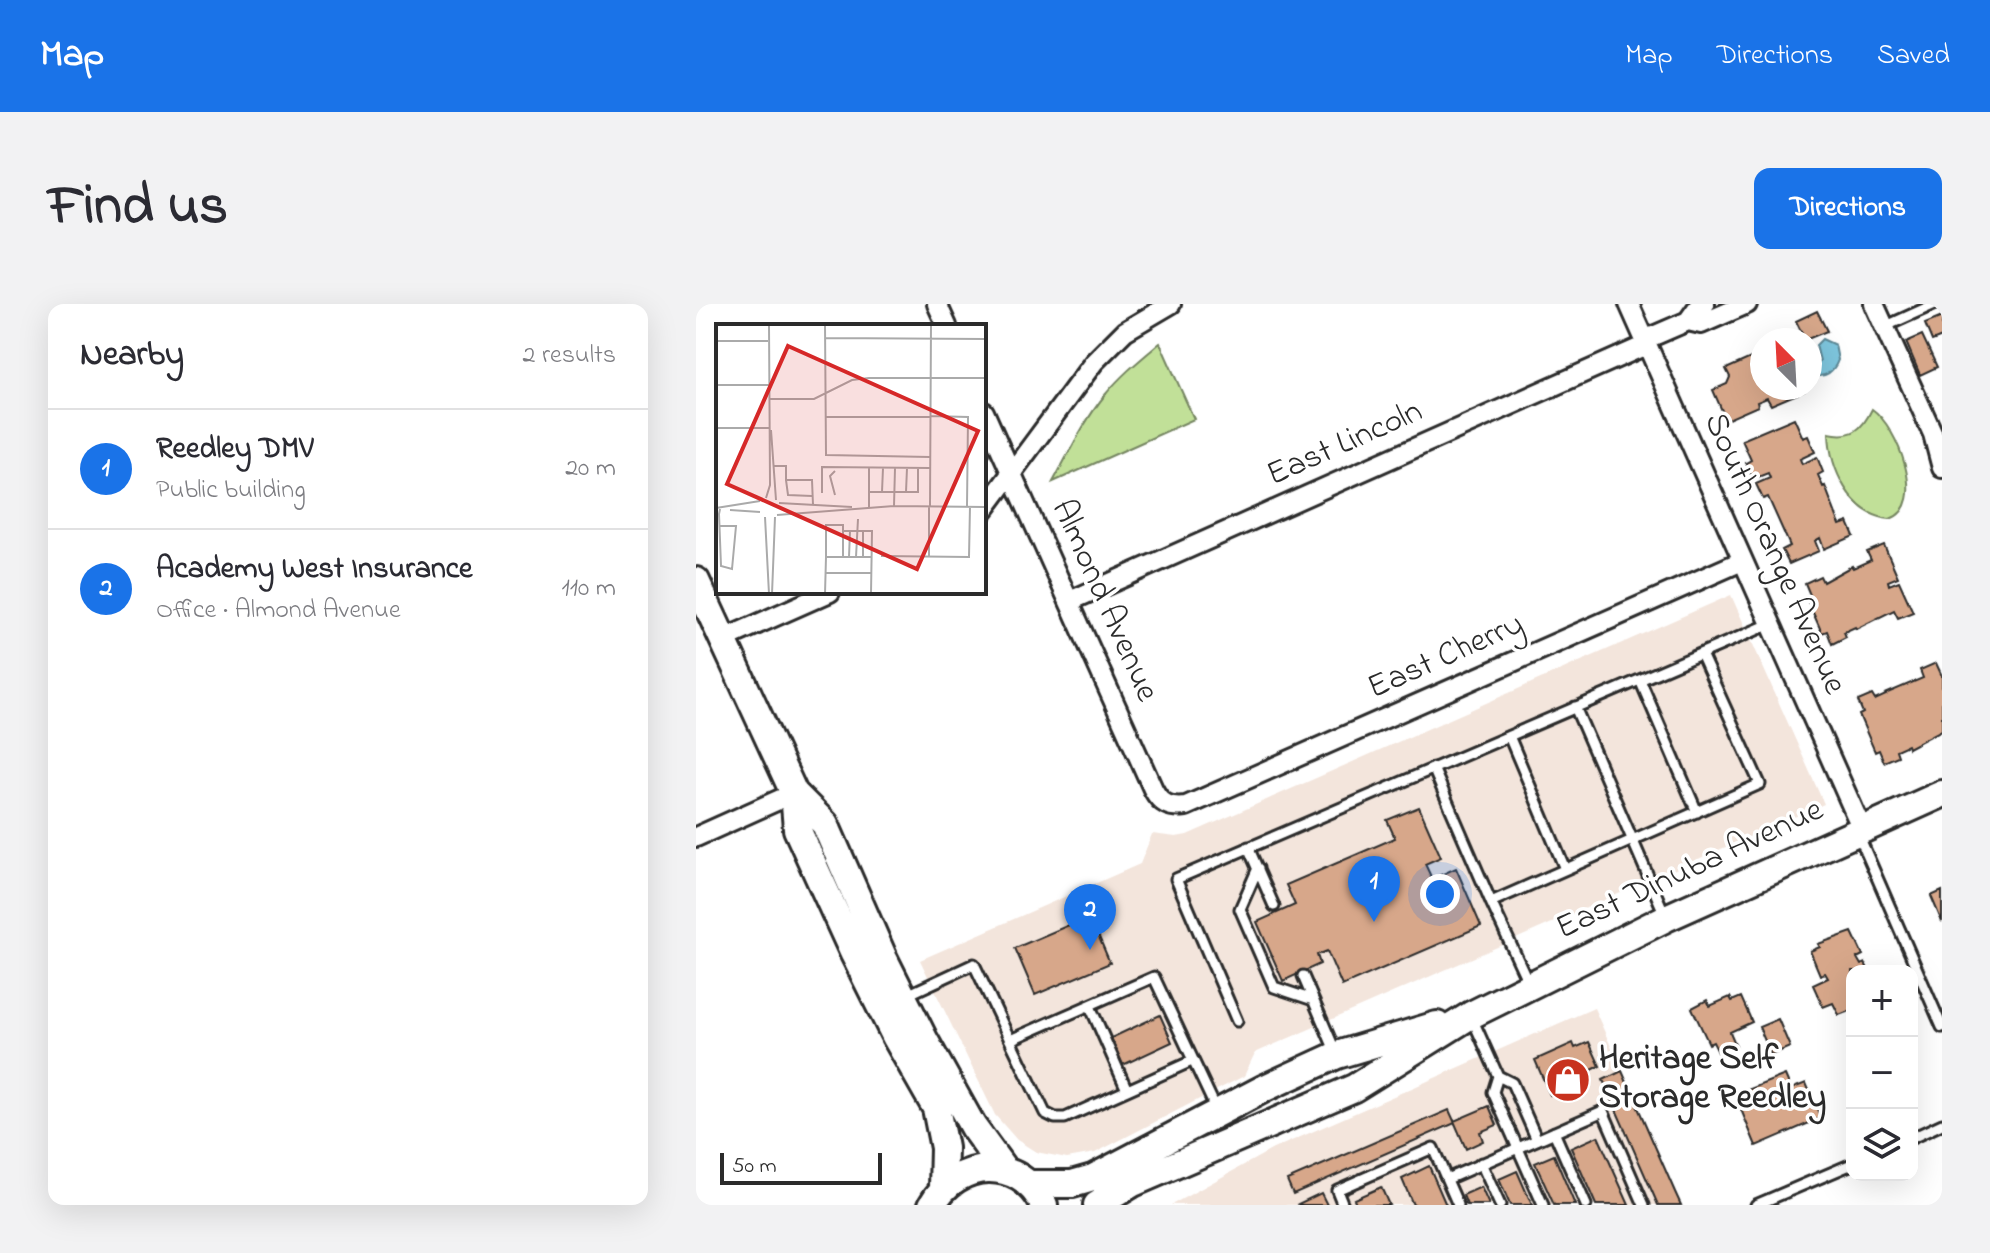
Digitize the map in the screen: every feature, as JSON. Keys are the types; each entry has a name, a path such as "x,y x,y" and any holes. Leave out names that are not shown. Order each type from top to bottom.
{"street":[{"path":"937,304 946,324"},
{"path":"986,507 1094,362 1125,331 1171,304"},
{"name":"South Orange Avenue","path":"1629,304 1860,830"},
{"path":"1705,304 1698,307 1688,321 1701,324 1747,304"},
{"path":"1874,304 1933,434 1942,468"},
{"name":"East Lincoln","path":"1070,601 1688,321"},
{"name":"Almond Avenue","path":"986,417 1153,789 1158,798 1174,807"},
{"name":"East Cherry","path":"1174,807 1186,806 1742,561"},
{"path":"696,581 794,793 797,829 847,940 895,1036 936,1108 944,1148 937,1196"},
{"path":"724,639 825,594"},
{"path":"696,837 794,793"},
{"path":"794,793 825,824 903,996 973,1127 1005,1171 1036,1195"},
{"name":"East Dinuba Avenue","path":"1097,1205 1133,1183 1354,1088 1471,1015 1666,918 1942,794"},
{"name":"East Dinuba Avenue","path":"1036,1195 1093,1178 1217,1111 1337,1055 1471,1015"},
{"path":"937,1196 967,1172 1005,1171"}],"lane":[{"path":"1884,327 1935,304"},
{"path":"1237,1021 1176,879 1770,624"},
{"path":"1491,902 1760,784 1701,654"},
{"path":"1640,680 1697,812"},
{"path":"1575,707 1666,918"},
{"path":"1509,736 1565,869"},
{"path":"1433,768 1530,987"},
{"path":"1860,830 1942,1027"},
{"path":"1248,847 1274,906"},
{"path":"1258,868 1240,909 1274,987 1313,1000"},
{"path":"903,996 974,964 1045,1113 1055,1118 1065,1118 1192,1061"},
{"path":"1303,976 1337,1055"},
{"path":"1010,1040 1154,977 1217,1111"},
{"path":"1090,1006 1127,1090"},
{"path":"1471,1015 1498,1076 1512,1083 1537,1140"},
{"path":"1498,1076 1493,1092 1543,1205"},
{"path":"1447,1179 1603,1111 1644,1205"},
{"path":"1918,1135 1942,1124"},
{"path":"1554,1132 1586,1205"},
{"path":"1343,1205 1337,1190 1433,1148 1458,1205"},
{"path":"1481,1163 1500,1205"},
{"path":"1756,1205 1846,1167"}],"shaded area":[{"path":"1731,595 1824,804 1255,1053 1244,1076 1095,1153 1067,1158 1036,1152 1017,1140 995,1115 920,960 1140,864 1152,834 1187,835"},
{"path":"1594,1008 1681,1205 1171,1205 1273,1149"}],"green space":[{"path":"1160,343 1194,419 1053,482 1097,405 1124,374"},
{"path":"1872,409 1882,418 1899,448 1908,483 1907,499 1901,511 1890,519 1876,516 1853,499 1838,475 1830,447 1829,433 1855,431"}],"water":[{"path":"1822,339 1835,345 1838,360 1822,376"}],"building":[{"path":"1817,311 1827,331 1822,333 1822,328 1799,328 1796,321"},
{"path":"1942,317 1942,337 1932,341 1925,324"},
{"path":"1922,335 1937,367 1920,375 1906,342"},
{"path":"1750,358 1750,400 1762,400 1757,402 1758,406 1726,420 1713,390 1727,384 1730,377 1726,369"},
{"path":"1794,418 1803,438 1808,436 1815,452 1800,459 1802,464 1817,457 1823,472 1818,475 1840,525 1848,522 1854,536 1824,549 1820,538 1815,541 1819,551 1789,564 1782,550 1790,546 1768,497 1763,499 1756,484 1770,478 1768,473 1753,479 1746,463 1751,460 1742,440"},
{"path":"1884,545 1898,577 1888,581 1889,585 1899,581 1913,612 1898,618 1894,610 1844,632 1846,637 1832,644 1827,631 1822,633 1806,597 1810,595 1805,583 1820,576 1823,582 1852,566 1871,560 1867,552"},
{"path":"1936,663 1942,676 1942,730 1908,748 1907,745 1896,750 1898,756 1884,762 1879,750 1875,752 1859,715 1863,713 1858,701 1872,695 1875,700 1923,678 1920,670"},
{"path":"1419,807 1441,857 1425,864 1432,879 1456,868 1481,926 1342,986 1327,951 1317,955 1320,964 1283,981 1257,922 1295,905 1286,885 1395,838 1387,820"},
{"path":"1942,891 1942,922 1931,896"},
{"path":"1090,916 1110,963 1035,995 1015,948"},
{"path":"1852,932 1863,955 1857,958 1861,965 1846,965 1846,1012 1839,1015 1833,1003 1823,1007 1813,985 1828,978 1825,973 1820,975 1810,951 1820,947 1818,944"},
{"path":"1730,997 1732,1001 1741,997 1752,1022 1730,1032 1736,1046 1719,1054 1713,1042 1709,1044 1692,1008 1707,1000 1710,1006"},
{"path":"1160,1015 1172,1042 1123,1065 1111,1038"},
{"path":"1778,1019 1790,1047 1771,1055 1759,1027"},
{"path":"1589,1042 1600,1066 1584,1074 1588,1082 1550,1095 1535,1060 1573,1043 1575,1048"},
{"path":"1622,1071 1681,1205 1658,1205 1603,1080"},
{"path":"1785,1075 1791,1089 1806,1083 1821,1118 1756,1146 1735,1095"},
{"path":"1489,1106 1497,1125 1480,1132 1483,1141 1466,1149 1454,1121"},
{"path":"1449,1110 1455,1123 1293,1194 1287,1180"},
{"path":"1598,1136 1629,1205 1596,1205 1571,1148"},
{"path":"1554,1155 1575,1205 1554,1205 1535,1163"},
{"path":"1429,1166 1446,1205 1413,1205 1402,1179"},
{"path":"1517,1171 1532,1205 1510,1205 1499,1179"},
{"path":"1381,1187 1389,1205 1357,1205 1354,1199"},
{"path":"1481,1187 1489,1205 1467,1205 1463,1195"},
{"path":"1321,1193 1327,1205 1298,1204"}],"place":[{"name":"Reedley DMV","path":"1374,922"},
{"name":"Academy West Insurance","path":"1090,950"},
{"name":"Heritage Self Storage Reedley","path":"1568,1080"}]}
